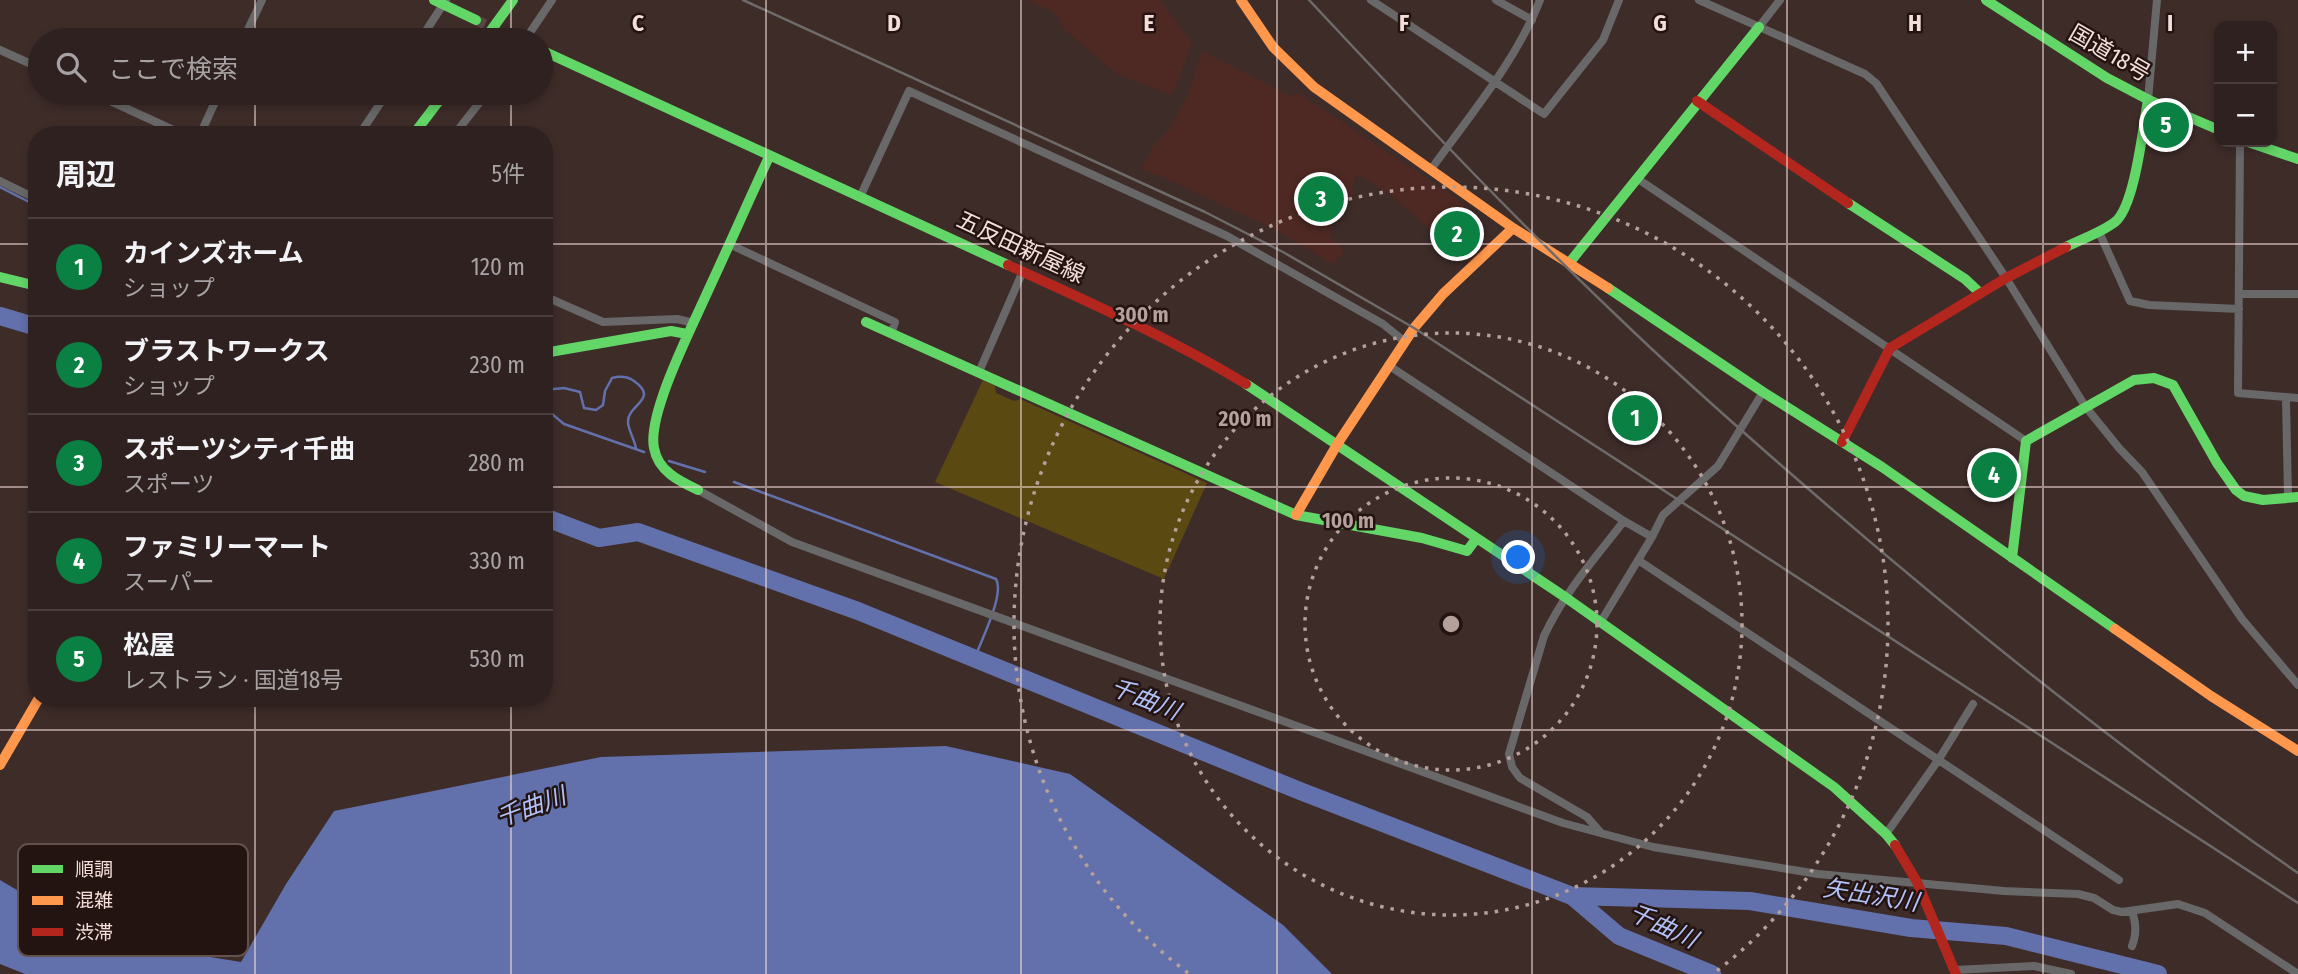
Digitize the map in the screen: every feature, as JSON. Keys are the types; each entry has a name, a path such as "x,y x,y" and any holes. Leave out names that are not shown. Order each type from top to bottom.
{"main road":[{"path":"493,28 513,0"},
{"path":"1241,0 1269,45 1297,74 1514,228 1882,467 2211,696 2298,751"},
{"name":"国道18号","path":"1986,0 2059,48 2148,100 2214,128"},
{"path":"441,1 476,20"},
{"path":"1570,262 1759,27"},
{"name":"五反田新屋線","path":"553,56 1162,337 1272,398 1565,597 1833,787 1886,834 1904,858 1954,969"},
{"path":"1842,442 1890,348 2006,278 2115,222 2128,205 2148,100"},
{"path":"1698,102 1882,228 1965,279 1980,293"},
{"path":"420,126 436,105"},
{"path":"2263,147 2298,159"},
{"path":"698,490 664,471 656,459 652,440 653,426 687,334 695,323 769,157"},
{"path":"1296,515 1338,443 1405,341 1443,294 1514,228"},
{"path":"0,277 28,284"},
{"path":"866,322 1296,515 1422,538 1466,551 1476,539"},
{"path":"553,351 671,331 687,334"},
{"path":"2012,558 2026,441 2134,380 2153,376 2173,385 2227,479 2242,496 2259,500 2293,496"},
{"path":"0,765 34,707"}],"street":[{"path":"249,28 262,0"},
{"path":"533,28 552,0"},
{"path":"1371,0 1544,114 1603,40 1619,0"},
{"path":"1496,0 1532,20"},
{"path":"1432,168 1494,81 1532,20 1540,0"},
{"path":"1699,0 1864,74 1876,83 2006,278 2085,406 2142,472 2242,620 2298,685"},
{"path":"1759,27 1780,0"},
{"path":"2148,100 2157,0"},
{"path":"426,28 441,1"},
{"path":"0,50 28,63"},
{"path":"860,197 909,91 1227,236 1383,324 1405,341"},
{"path":"119,105 164,126"},
{"path":"204,126 214,105"},
{"path":"365,126 379,105"},
{"path":"461,126 478,105"},
{"path":"2240,147 2238,393 2298,398"},
{"path":"1638,179 2026,441"},
{"path":"0,181 28,195"},
{"path":"2099,232 2130,300 2149,305 2239,309"},
{"path":"729,244 895,321 891,334"},
{"path":"979,372 1023,271"},
{"path":"2239,294 2298,294"},
{"path":"553,300 603,322 677,319 695,323"},
{"path":"1388,365 1652,537"},
{"path":"1600,623 1663,515 1718,466 1763,392"},
{"path":"2286,398 2293,496"},
{"path":"698,490 792,542 1549,818 1601,834 1706,857 1818,874 1918,886 2078,894 2094,898 2113,910 2132,911 2178,904 2190,906 2298,974"},
{"path":"1601,834 1587,817 1520,778 1509,754 1544,636 1565,597 1624,521"},
{"path":"1638,560 2119,880"},
{"path":"1886,834 1939,759 1973,704"},
{"path":"2132,911 2136,923 2132,946"},
{"path":"1954,969 2034,966 2071,974"}],"shaded area":[{"path":"1028,0 1160,0 1192,43 1173,94 1117,74 1062,27 1058,17 1051,11"},
{"path":"1202,51 1290,96 1299,93 1444,190 1465,205 1460,211 1488,247 1470,264 1394,198 1358,174 1353,181 1354,192 1334,217 1329,237 1345,251 1333,264 1274,229 1142,168 1153,146 1171,128 1189,92"},
{"path":"983,380 995,386 996,393 1014,401 1020,399 1207,483 1164,579 935,482"}],"water":[{"path":"946,746 1070,774 1283,925 1332,974 25,974 0,964 0,880 18,891 18,956 204,956 241,962 244,956 248,956 248,950 286,884 334,811 601,757"}],"waterway":[{"path":"0,187 28,201"},
{"name":"千曲川","path":"0,316 28,324"},
{"path":"553,389 564,388 580,392 584,408 596,410 603,405 605,391 612,378 623,377 634,381 644,393 628,422 636,449"},
{"path":"553,415 564,424 644,452"},
{"path":"669,461 705,472"},
{"path":"734,482 996,579 998,586 995,606 975,658"},
{"name":"千曲川","path":"553,520 599,538 638,532 858,611 1300,791 1572,896 1619,936 1712,974"},
{"name":"矢出沢川","path":"1572,896 1750,901 1911,928 2006,936 2158,974"}],"tunnel":[{"path":"476,20 493,28"}],"railway":[{"path":"743,0 1205,212 1283,252 1414,328 2298,903"},
{"path":"1309,0 1537,237 1641,339 1746,435 1999,649 2176,786 2298,873"}],"traffic: fast":[{"path":"434,0 476,20"},
{"path":"493,28 513,0"},
{"path":"1986,0 2107,78 2149,100 2214,128"},
{"path":"1570,262 1759,27"},
{"path":"553,56 1008,265"},
{"path":"2066,247 2110,226 2122,213 2133,183 2148,100"},
{"path":"420,126 436,105"},
{"path":"2263,147 2298,159"},
{"path":"698,490 677,479 665,469 656,456 654,433 657,414 682,348 769,157"},
{"path":"1848,203 1965,279 1980,293"},
{"path":"0,277 28,284"},
{"path":"1608,288 1763,392 1882,467 2115,629"},
{"path":"866,322 1296,515 1422,538 1467,551 1476,539"},
{"path":"553,351 671,331 687,334"},
{"path":"2012,558 2026,441 2134,380 2154,378 2173,385 2217,463 2236,490 2244,496 2263,500 2298,497"},
{"path":"1246,384 1565,597 1834,787 1895,845"}],"traffic: slow":[{"path":"1241,0 1273,47 1314,87 1513,228 1608,288"},
{"path":"1296,515 1338,443 1414,328 1443,294 1513,228"},
{"path":"2115,629 2211,696 2298,751"},
{"path":"0,765 34,707"}],"traffic: jam":[{"path":"1697,101 1848,203"},
{"path":"1842,442 1890,348 2006,278 2066,247"},
{"path":"1008,265 1159,336 1246,384"},
{"path":"1895,845 1917,882 1956,974"}],"place":[{"name":"松屋","path":"2166,125"},
{"name":"スポーツシティ千曲","path":"1321,199"},
{"name":"ブラストワークス","path":"1457,234"},
{"name":"カインズホーム","path":"1635,418"},
{"name":"ファミリーマート","path":"1994,475"}]}
